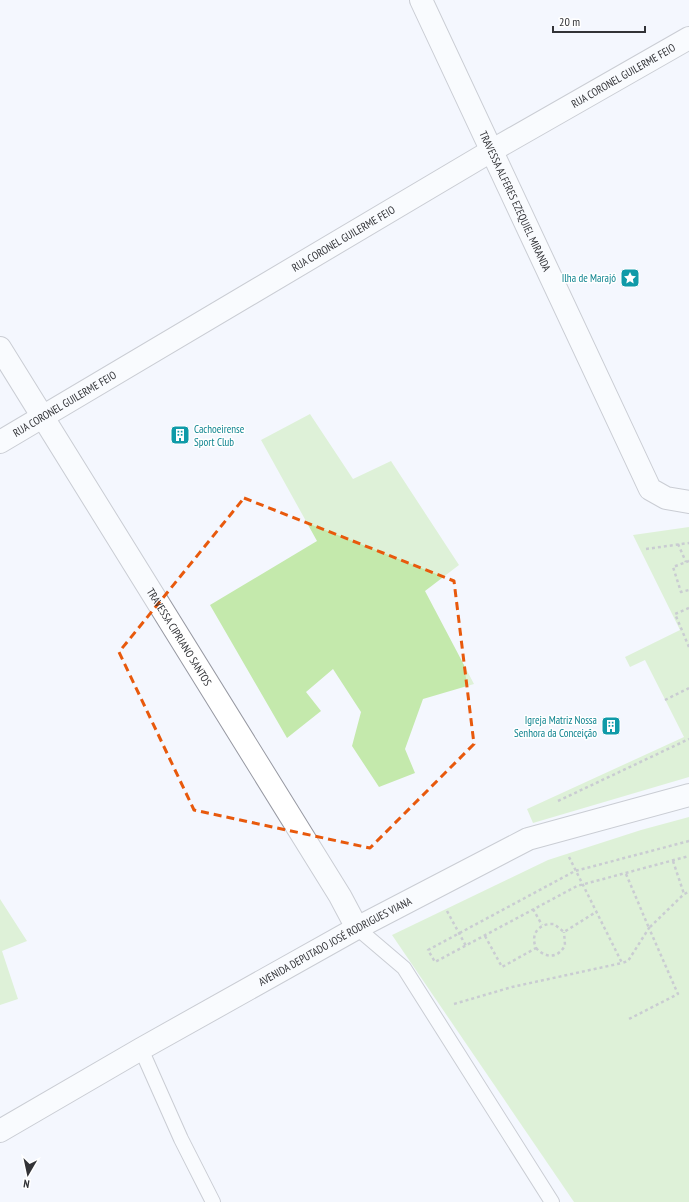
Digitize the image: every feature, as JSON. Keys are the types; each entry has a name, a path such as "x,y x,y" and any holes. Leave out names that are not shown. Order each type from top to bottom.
{"street":[{"name":"TRAVESSA ALFERES EZEQUIEL MIRANDA","path":"421,0 650,489 666,498 689,502"},
{"name":"RUA CORONEL GUILERME FEIO","path":"0,442 491,151 689,38"},
{"name":"TRAVESSA CIPRIANO SANTOS","path":"0,348 336,889 357,928"},
{"name":"AVENIDA DEPUTADO JOSÉ RODRIGUES VIANA","path":"0,1131 141,1049 357,928 528,839 689,795"}],"lane":[{"path":"357,928 404,968 552,1202"},
{"path":"141,1049 180,1139 212,1202"}],"path":[{"path":"646,549 689,543"},
{"path":"678,544 687,562 673,567 681,592 689,590"},
{"path":"689,608 675,614 689,647"},
{"path":"665,700 689,688"},
{"path":"689,841 575,871 428,950 435,962 583,885 689,856"},
{"path":"568,856 622,963"},
{"path":"673,861 684,894"},
{"path":"626,874 678,994 629,1019"},
{"path":"452,1004 512,987 628,961 649,928 684,894 689,892"},
{"path":"533,910 542,925"},
{"path":"447,911 466,946"},
{"path":"564,932 596,912"},
{"path":"554,924 564,932 566,945 559,953 555,955 544,955 536,948 534,943 535,933 542,925 554,924"},
{"path":"484,936 502,967 536,948"}],"highlighted area":[{"path":"244,498 454,581 474,744 370,848 194,810 119,652"}],"green space":[{"path":"310,414 353,479 391,461 459,565 425,591 474,684 423,699 405,749 415,773 379,787 352,746 361,712 333,669 306,692 321,711 287,738 210,605 317,541 261,440"},
{"path":"689,527 689,777 533,823 527,809 684,737 645,660 630,667 625,657 680,630 633,535"},
{"path":"689,817 689,1202 574,1202 392,935 548,860 641,830"},
{"path":"0,899 27,941 2,951 18,999 0,1005"}],"place":[{"name":"Ilha de Marajó","path":"630,278"},
{"name":"Cachoeirense Sport Club","path":"180,435"},
{"name":"Igreja Matriz Nossa Senhora da Conceição","path":"611,726"}]}
